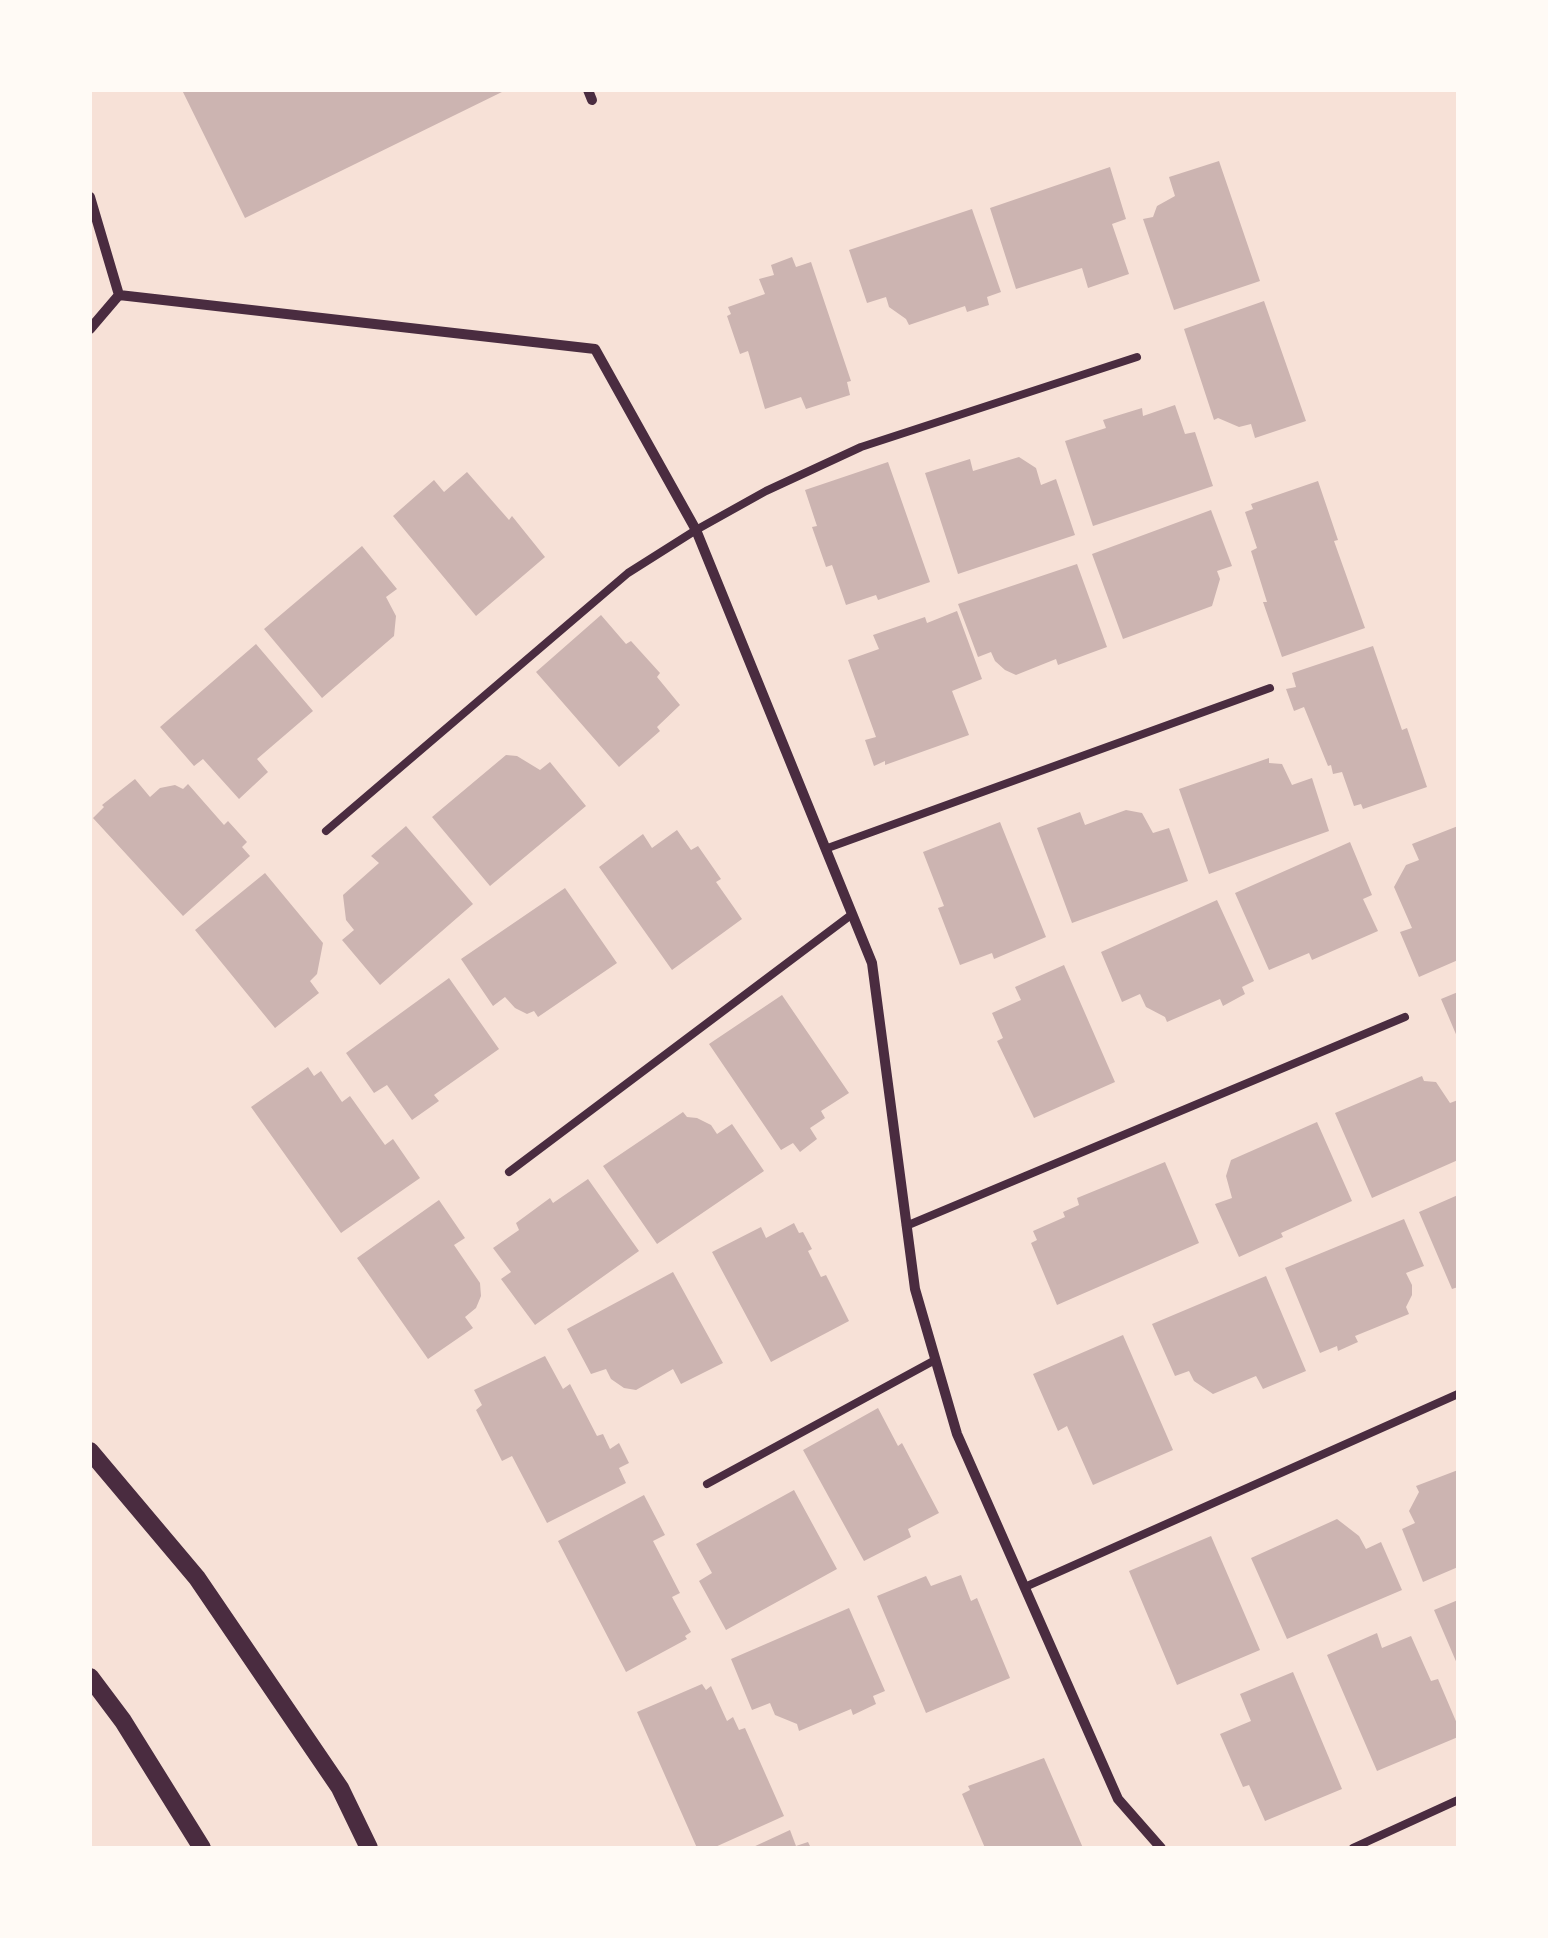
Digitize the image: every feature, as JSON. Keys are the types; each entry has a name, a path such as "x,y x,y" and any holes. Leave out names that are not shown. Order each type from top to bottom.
{"street":[{"path":"90,197 119,294"},
{"path":"90,330 119,294"},
{"path":"119,294 595,350 696,530 872,963 915,1288 957,1434 1118,1799 1161,1848"},
{"path":"90,1451 197,1578 340,1788 369,1848"},
{"path":"90,1677 123,1720 202,1848"}],"lane":[{"path":"326,831 628,573 696,530 766,491 861,447 1137,356"},
{"path":"825,849 1270,688"},
{"path":"509,1172 851,915"},
{"path":"906,1226 1405,1018"},
{"path":"707,1484 935,1360"},
{"path":"1025,1587 1458,1394"},
{"path":"1353,1848 1458,1800"}],"building":[{"path":"182,90 506,90 245,218"},
{"path":"1219,161 1260,281 1174,310 1143,219 1153,217 1157,206 1175,196 1169,177"},
{"path":"1110,167 1126,219 1112,224 1129,274 1088,288 1082,268 1016,289 990,208"},
{"path":"972,209 1001,292 987,297 989,305 967,312 965,306 909,325 889,307 886,297 867,303 849,250"},
{"path":"792,257 796,267 811,262 851,381 847,382 850,395 806,409 801,397 765,409 748,351 740,354 727,316 731,314 728,307 765,294 759,279 774,275 771,265"},
{"path":"1264,301 1306,421 1255,438 1251,424 1239,427 1218,418 1214,420 1184,329"},
{"path":"1175,405 1185,434 1195,432 1213,486 1093,526 1065,441 1106,428 1103,420 1142,408 1143,416"},
{"path":"1019,457 1036,468 1041,485 1056,479 1075,535 958,574 925,473 970,459 973,471"},
{"path":"888,462 930,582 878,600 876,595 846,605 832,565 826,567 805,490"},
{"path":"467,472 509,520 512,516 545,557 476,616 393,516 434,480 444,492"},
{"path":"1318,481 1338,540 1334,541 1365,628 1282,657 1263,602 1267,602 1251,551 1257,548 1245,512 1253,509 1251,504"},
{"path":"1211,510 1232,566 1217,571 1220,579 1212,606 1123,639 1092,554"},
{"path":"362,546 397,589 386,597 396,616 394,636 322,698 264,629"},
{"path":"1077,564 1107,647 1058,665 1056,659 1016,675 995,661 991,652 978,657 958,604"},
{"path":"957,611 982,679 952,691 969,735 874,766 865,740 876,737 848,660 879,649 873,635 925,617 927,623"},
{"path":"601,615 626,644 631,641 660,673 657,677 680,705 657,727 660,731 619,767 536,672"},
{"path":"256,644 313,711 257,759 268,772 239,799 203,759 194,766 160,727"},
{"path":"1373,646 1427,787 1363,809 1361,804 1354,806 1342,772 1333,774 1304,707 1294,711 1286,689 1296,687 1292,673"},
{"path":"506,755 517,756 540,770 550,762 586,806 490,886 432,817"},
{"path":"1269,758 1269,763 1282,764 1292,785 1312,778 1329,831 1209,874 1179,789"},
{"path":"135,779 150,797 160,788 175,785 183,789 188,784 224,825 228,821 247,842 242,847 250,856 183,916 93,818 102,805"},
{"path":"1126,810 1142,813 1153,833 1169,828 1188,881 1072,923 1037,828 1080,812 1085,825"},
{"path":"1000,822 1046,937 994,959 992,953 960,965 938,908 944,906 923,852"},
{"path":"406,826 473,904 380,985 342,940 354,930 346,920 343,895 379,863 371,856"},
{"path":"1458,826 1458,960 1419,977 1400,932 1412,928 1394,887 1406,865 1419,860 1412,844"},
{"path":"677,830 691,850 698,846 721,879 716,882 742,919 672,970 599,867 643,834 652,848"},
{"path":"1350,842 1372,895 1363,899 1378,931 1312,960 1309,953 1269,970 1235,893"},
{"path":"265,873 323,943 317,974 310,981 319,993 275,1028 195,930"},
{"path":"565,888 617,963 538,1017 534,1011 527,1014 515,1008 505,997 493,1006 461,959"},
{"path":"1217,900 1254,981 1242,987 1245,994 1223,1006 1220,999 1167,1022 1146,1007 1140,994 1122,1002 1101,952"},
{"path":"1064,965 1115,1082 1034,1118 997,1041 1003,1038 992,1013 1021,1000 1015,987"},
{"path":"449,978 499,1049 434,1095 439,1101 412,1120 387,1085 374,1093 346,1053"},
{"path":"1458,992 1458,1039 1441,999"},
{"path":"782,995 849,1093 821,1111 825,1118 810,1128 817,1139 800,1152 793,1143 781,1150 709,1044"},
{"path":"308,1067 314,1076 321,1071 342,1102 350,1096 385,1145 393,1139 420,1178 341,1233 251,1107"},
{"path":"1422,1076 1424,1081 1436,1082 1450,1103 1458,1100 1458,1160 1372,1198 1335,1113"},
{"path":"683,1112 711,1125 717,1134 732,1124 764,1171 657,1244 603,1166"},
{"path":"1317,1122 1352,1201 1239,1257 1215,1204 1232,1198 1226,1176 1231,1160"},
{"path":"1165,1162 1199,1243 1057,1305 1031,1243 1037,1240 1033,1231 1065,1217 1063,1212 1079,1205 1077,1198"},
{"path":"588,1179 639,1251 535,1325 501,1279 511,1272 493,1248 519,1230 516,1223 550,1198 553,1203"},
{"path":"1458,1195 1458,1287 1452,1289 1419,1212"},
{"path":"439,1200 465,1238 454,1245 480,1283 481,1296 476,1308 465,1317 473,1328 428,1359 357,1258"},
{"path":"1404,1219 1424,1266 1406,1273 1412,1285 1406,1307 1409,1314 1355,1336 1358,1342 1338,1351 1337,1346 1320,1353 1285,1268"},
{"path":"794,1223 799,1233 803,1232 821,1277 826,1275 849,1321 771,1362 712,1252 761,1227 766,1238"},
{"path":"673,1272 723,1363 681,1384 673,1369 636,1390 624,1388 611,1379 606,1369 591,1374 567,1329"},
{"path":"1266,1276 1306,1371 1263,1389 1256,1376 1213,1394 1194,1381 1189,1371 1175,1376 1152,1324"},
{"path":"1123,1335 1173,1450 1093,1485 1067,1426 1058,1431 1033,1374"},
{"path":"545,1356 563,1389 570,1384 597,1436 603,1434 610,1449 619,1443 629,1463 619,1468 626,1483 547,1523 512,1456 502,1461 476,1410 482,1405 474,1390"},
{"path":"878,1408 898,1446 902,1443 939,1513 908,1529 911,1537 864,1561 803,1450"},
{"path":"1458,1470 1458,1567 1423,1582 1402,1529 1415,1523 1409,1511 1419,1492 1416,1486"},
{"path":"794,1490 837,1569 726,1630 699,1581 712,1573 696,1544"},
{"path":"644,1495 665,1535 653,1541 680,1593 672,1597 691,1632 685,1636 687,1639 626,1672 558,1541"},
{"path":"1337,1519 1359,1536 1366,1549 1381,1542 1402,1590 1287,1639 1251,1558"},
{"path":"1211,1536 1260,1650 1177,1685 1129,1571"},
{"path":"961,1575 971,1601 977,1598 1010,1678 926,1713 877,1596 926,1576 931,1586"},
{"path":"1458,1600 1458,1666 1434,1610"},
{"path":"849,1608 885,1691 873,1696 876,1704 853,1715 851,1709 799,1731 797,1724 775,1715 770,1703 752,1710 731,1659"},
{"path":"1377,1633 1382,1648 1411,1636 1431,1681 1438,1679 1458,1726 1458,1737 1377,1771 1327,1655"},
{"path":"1293,1672 1342,1789 1265,1821 1249,1785 1243,1787 1220,1734 1251,1721 1240,1694"},
{"path":"702,1684 706,1690 711,1686 727,1721 733,1717 739,1730 745,1728 784,1816 713,1848 697,1848 637,1712"},
{"path":"1044,1758 1083,1848 985,1848 962,1794 970,1790 968,1786"},
{"path":"790,1830 796,1846 808,1842 811,1848 751,1848"}]}
